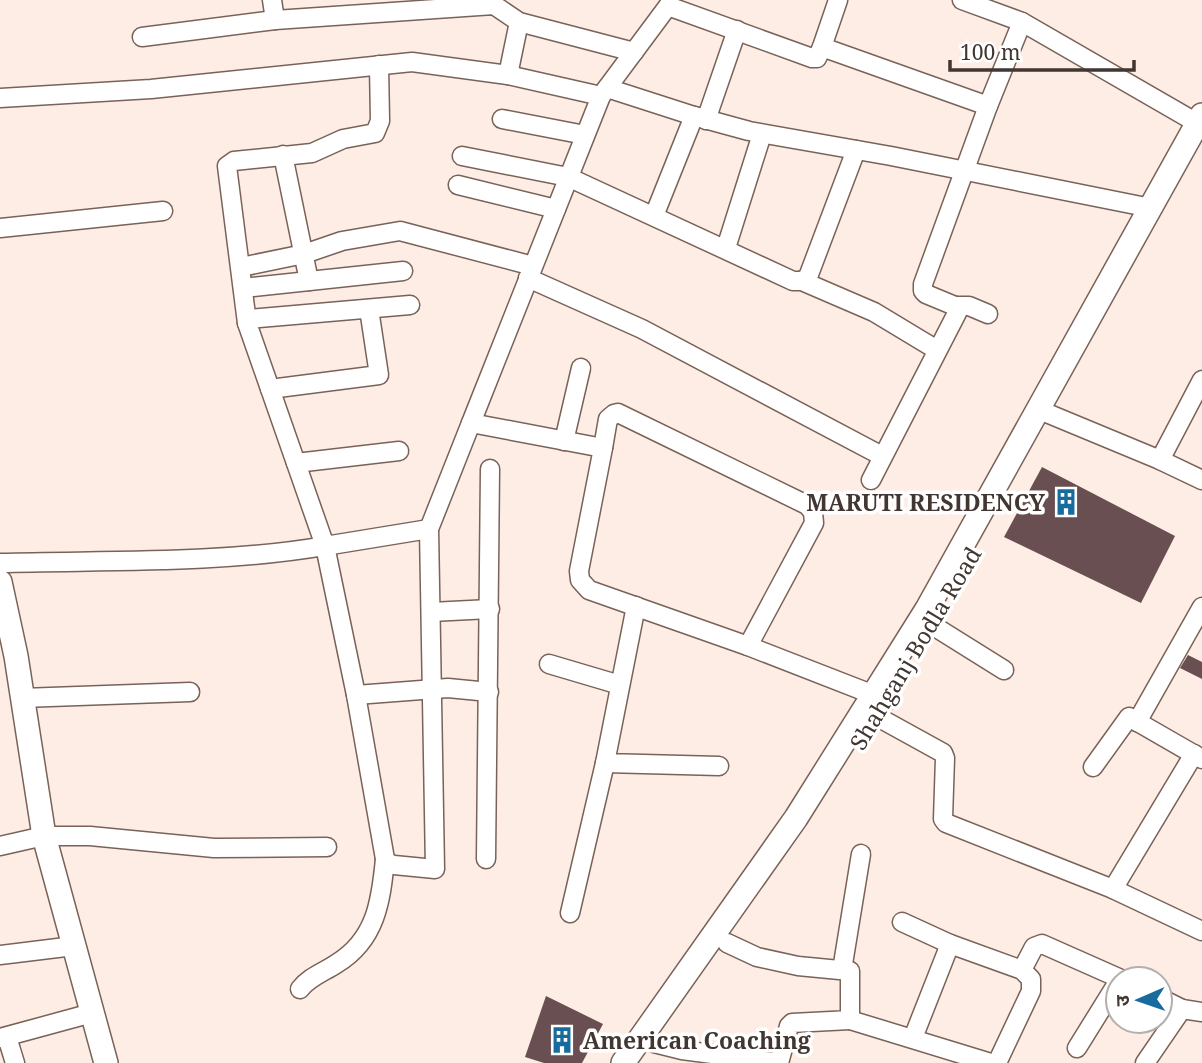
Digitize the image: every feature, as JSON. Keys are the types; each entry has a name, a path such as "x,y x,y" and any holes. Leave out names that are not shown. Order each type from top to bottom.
{"main road":[{"path":"623,1063 875,706 942,596 1151,208 1201,127"},
{"path":"1044,411 1150,239 1201,127"},
{"path":"0,582 16,656 44,836 106,1063"},
{"name":"Shahganj Bodla Road","path":"640,1063 727,943 875,706 932,625 942,596"}],"street":[{"path":"272,0 275,20"},
{"path":"385,859 394,865 435,869 429,530 604,92 668,3 817,58 838,0"},
{"path":"962,0 1022,22 1201,127"},
{"path":"142,37 275,20 494,5 519,22 634,52"},
{"path":"508,75 519,22"},
{"path":"988,314 969,306 955,306 926,294 923,288 988,106 1022,22"},
{"path":"654,216 737,30"},
{"path":"822,47 988,106"},
{"path":"0,98 142,90 412,62 604,92 762,134 1151,208"},
{"path":"300,989 306,981 349,955 366,937 379,908 385,859 356,695 325,546 247,323 227,166 234,161 312,153 343,139 375,133 380,121 379,65"},
{"path":"502,118 585,135"},
{"path":"726,248 762,134"},
{"path":"803,281 808,276 856,150"},
{"path":"283,155 309,281"},
{"path":"462,156 568,177 793,281 803,281 874,312 937,350"},
{"path":"458,185 556,209"},
{"path":"0,228 163,211"},
{"path":"241,267 304,254 342,241 400,231 531,272 882,456"},
{"path":"243,288 403,271"},
{"path":"247,323 249,318 410,305"},
{"path":"871,480 957,313 955,306"},
{"path":"270,389 379,375 369,309"},
{"path":"564,441 581,368"},
{"path":"1160,460 1200,388"},
{"path":"1044,411 1202,480"},
{"path":"748,646 814,523 813,512 807,506 618,413 614,414 608,419 579,571 580,580 589,590 748,646 875,706 945,756 943,819 946,823 1113,889 1202,931"},
{"path":"471,424 603,448"},
{"path":"296,463 399,451"},
{"path":"486,859 490,469"},
{"path":"0,563 281,554 429,530"},
{"path":"570,913 605,763 636,606"},
{"path":"1137,722 1202,607"},
{"path":"431,611 490,609"},
{"path":"932,625 1004,670"},
{"path":"549,664 620,685"},
{"path":"356,695 456,688 489,692"},
{"path":"22,698 190,692"},
{"path":"1093,767 1129,717 1198,756 1113,889"},
{"path":"605,763 719,766"},
{"path":"0,846 44,836 90,836 214,848 327,848"},
{"path":"842,970 861,854"},
{"path":"902,922 950,944 1022,970 1031,979 1031,990 997,1063"},
{"path":"727,943 757,957 798,966 842,970 851,974 850,1020"},
{"path":"913,1038 950,944"},
{"path":"1022,970 1034,947 1042,944 1104,973"},
{"path":"0,955 74,946"},
{"path":"1077,1048 1104,1005"},
{"path":"1174,1005 1202,1012"},
{"path":"1145,1063 1182,1009"},
{"path":"15,1063 3,1037 92,1013"},
{"path":"654,1043 682,1050 779,1063 790,1024 850,1020 991,1063"}],"building":[{"name":"MARUTI RESIDENCY","path":"1042,467 1175,536 1141,603 1004,537"},
{"path":"1188,655 1202,662 1202,679 1180,668"},
{"name":"American Coaching","path":"546,996 603,1024 582,1063 544,1063 525,1057"}],"place":[{"name":"MARUTI RESIDENCY","path":"1066,502"},
{"name":"American Coaching","path":"562,1040"}]}
